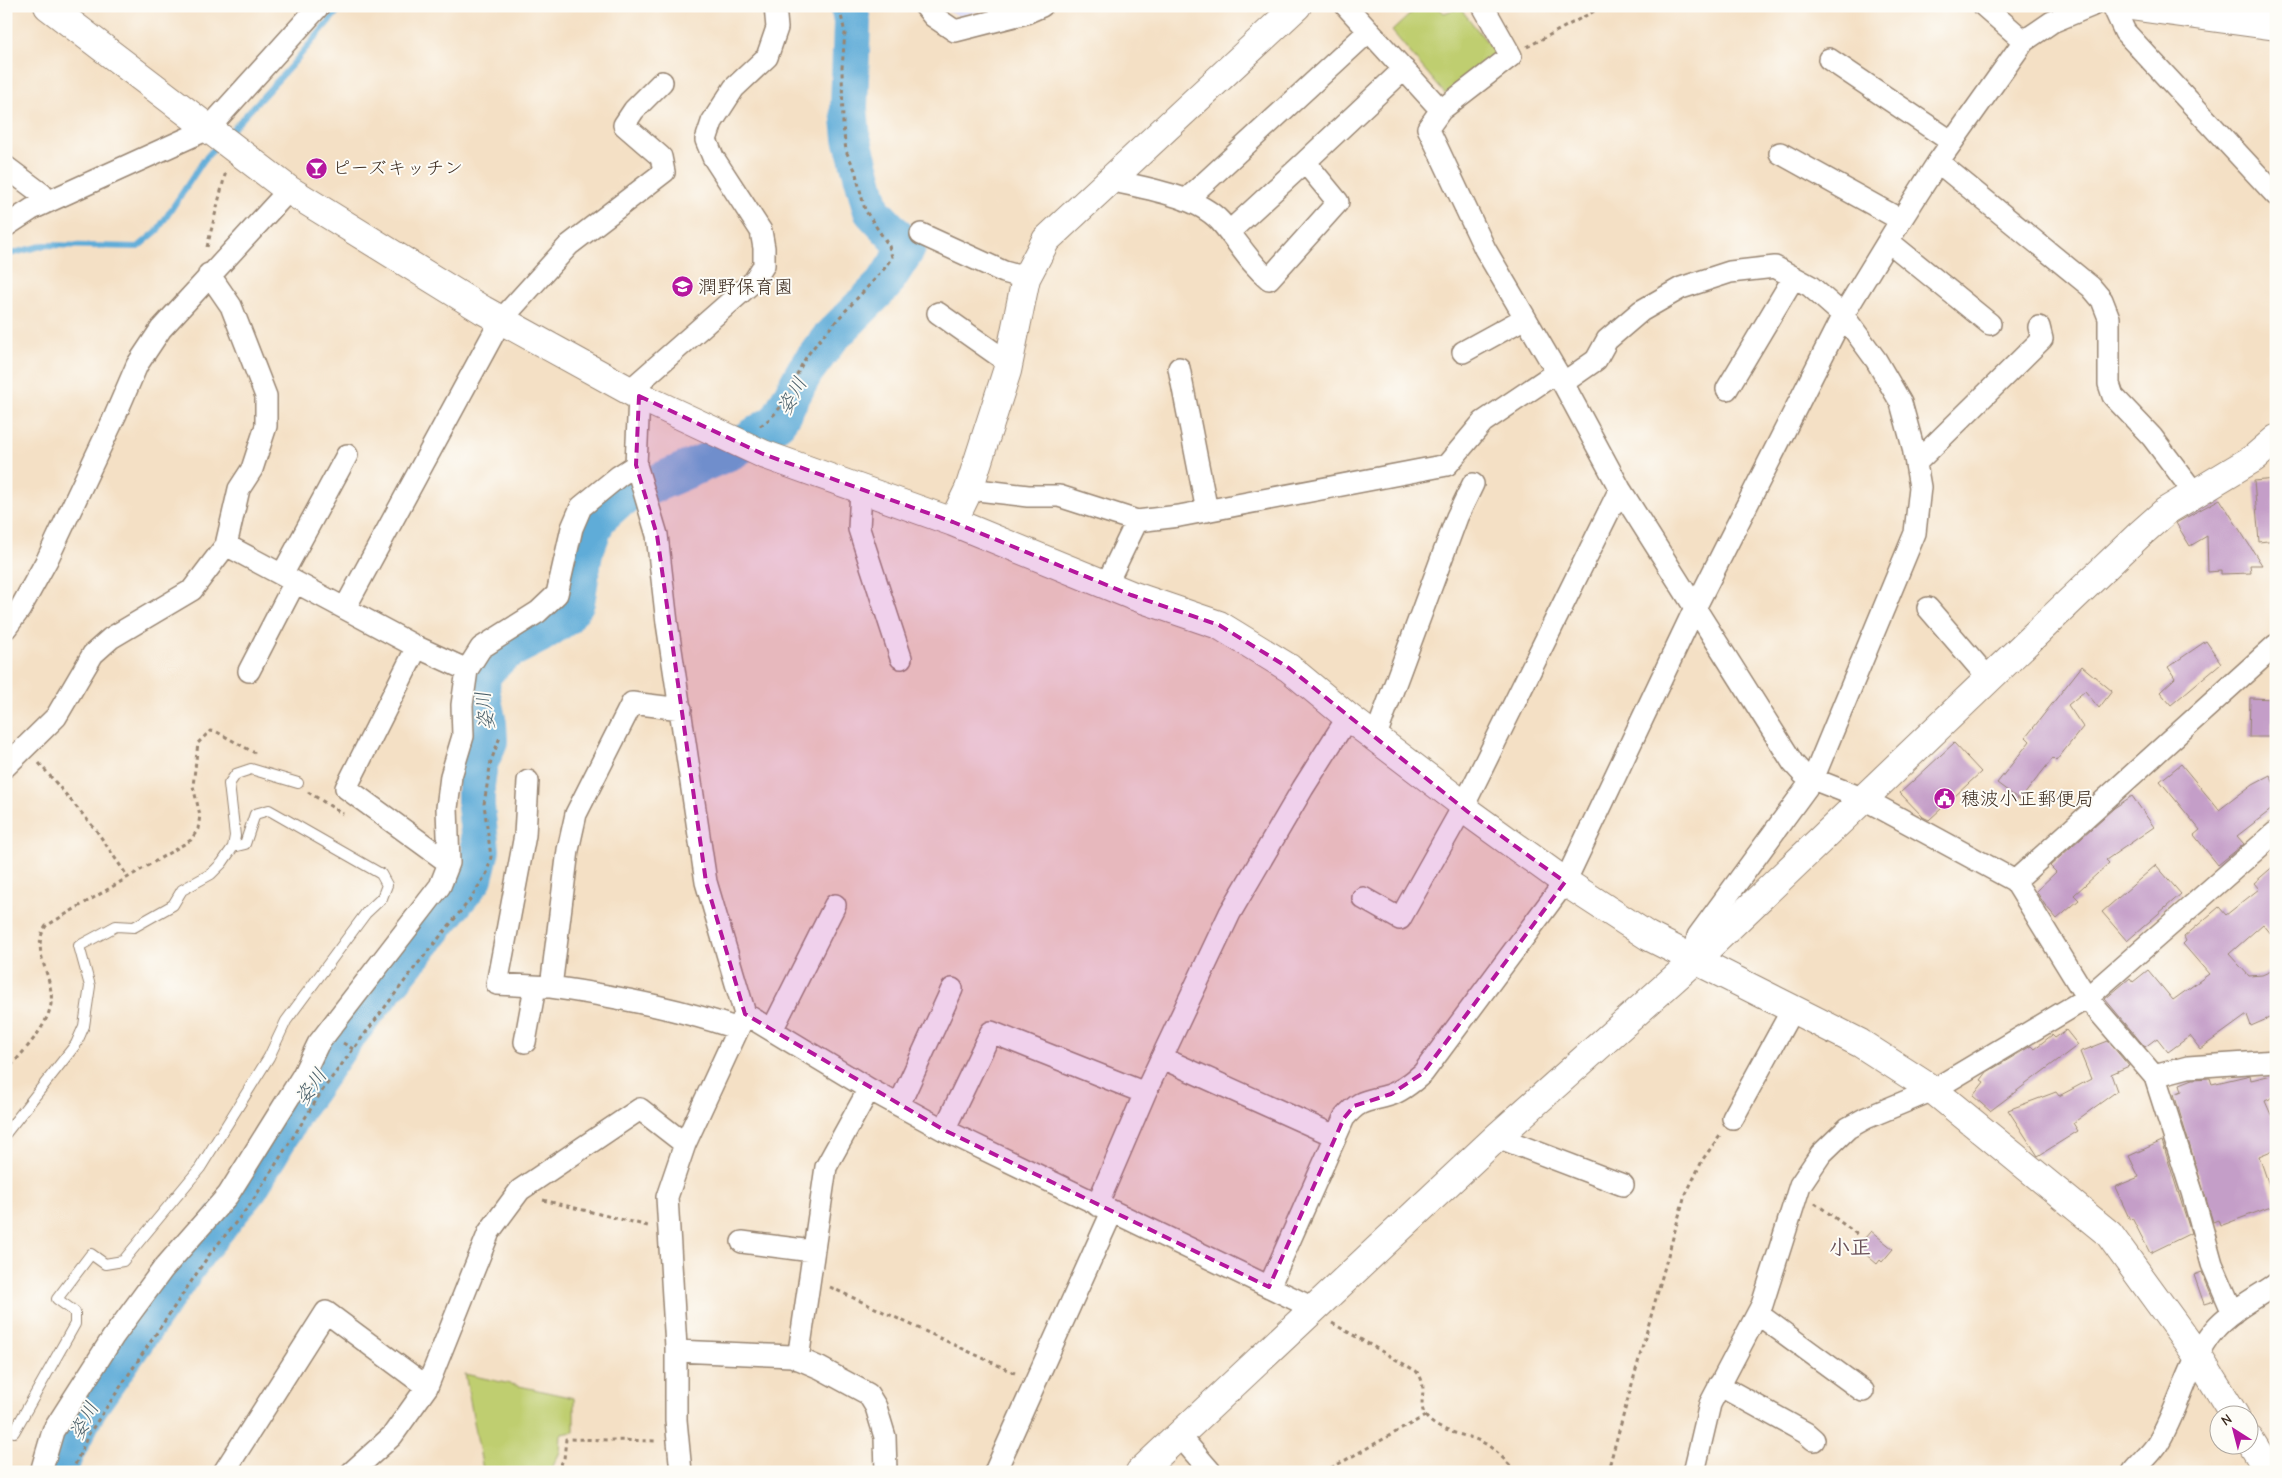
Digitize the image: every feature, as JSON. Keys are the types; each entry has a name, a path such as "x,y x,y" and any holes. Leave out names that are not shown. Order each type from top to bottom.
{"street":[{"path":"48,6 289,190 501,320 634,394 763,454 952,522 1106,584 1219,625 1289,668 1348,717 1464,805 1468,812 1565,882 1648,936 1694,961 1860,1043 1933,1090 1990,1139 2033,1170 2109,1234 2197,1356 2228,1406"},
{"path":"6,226 32,209 208,129 319,6"},
{"path":"681,1472 676,1420 676,1351 667,1197 685,1144 742,1021 706,882 667,623 657,535 636,465 634,394 754,281 764,265 761,231 713,157 706,140 712,122 734,88 767,57 777,28 775,6"},
{"path":"925,6 933,16 955,31 1026,13 1042,6"},
{"path":"952,522 969,489 1009,363 1026,278 1046,240 1297,6"},
{"path":"1346,6 1440,110"},
{"path":"1483,6 1511,56 1440,110 1428,128 1486,249 1560,377 1620,489 1793,763 1804,774 1812,779 1864,799 2015,880 2087,998 2154,1076 2192,1192 2212,1264 2234,1313"},
{"path":"1984,6 2024,41"},
{"path":"1269,1287 1344,1118 1354,1106 1364,1101 1391,1094 1411,1084 1423,1073 1565,882 1696,608 1842,315 1938,162 2024,41 2052,22 2091,6"},
{"path":"2113,6 2125,32 2276,195"},
{"path":"2130,6 2276,26"},
{"path":"1186,200 1369,31"},
{"path":"1829,59 1952,142"},
{"path":"1229,232 1404,69"},
{"path":"345,608 501,320 569,245 664,172 661,157 624,125 634,110 662,82"},
{"path":"1780,153 1902,220"},
{"path":"1110,180 1186,200 1211,213 1229,232 1257,269 1270,280 1338,202 1305,162"},
{"path":"1938,162 2091,287 2102,300 2109,318 2109,384 2113,396 2152,437 2195,494"},
{"path":"6,167 42,194 48,202"},
{"path":"6,628 47,560 116,416 137,365 161,328 209,274 289,190"},
{"path":"922,234 1004,272 1026,278"},
{"path":"1888,241 1990,324"},
{"path":"969,489 1028,496 1059,496 1137,521 1207,511 1447,464 1483,422 1560,377 1596,360 1607,340 1641,311 1681,288 1730,272 1775,267 1810,286 1842,315 1876,360 1901,403 1920,487 1915,533 1812,779 1698,936 1694,961"},
{"path":"6,766 56,716 93,654 111,638 192,590 226,545 239,489 252,469 266,426 266,396 231,306 209,274"},
{"path":"1727,389 1794,277"},
{"path":"938,314 1009,363"},
{"path":"1463,352 1525,318"},
{"path":"1916,463 2042,339 2038,327"},
{"path":"1179,368 1207,511"},
{"path":"1140,1472 1497,1136 1694,961 2139,535 2166,511 2254,458 2276,439"},
{"path":"249,671 288,578 347,455"},
{"path":"41,1472 54,1431 113,1337 163,1269 228,1194 303,1075 318,1044 440,886 449,863 447,808 451,776 464,736 462,705 467,670 481,648 538,612 557,594 572,528 581,506 636,465"},
{"path":"1375,738 1457,517 1473,484"},
{"path":"861,489 859,529 901,658"},
{"path":"1363,898 1400,919 1464,805 1620,489"},
{"path":"1106,584 1137,521"},
{"path":"226,545 417,647 467,670"},
{"path":"1928,608 1989,679"},
{"path":"2015,880 2276,645"},
{"path":"417,647 346,788 449,863"},
{"path":"525,1042 543,987 576,814 632,703 680,710"},
{"path":"995,1472 1035,1383 1104,1209 1145,1094 1230,912 1303,788 1348,717"},
{"path":"528,781 525,835 497,984 543,987 613,996 713,1020 742,1021 772,1030 869,1089 944,1130 1314,1310"},
{"path":"1694,1472 1710,1404 1758,1314 1799,1190 1821,1154 1848,1128 1866,1118 1933,1090 2087,998 2276,832"},
{"path":"772,1030 835,905"},
{"path":"899,1105 952,989"},
{"path":"1733,1118 1792,1010"},
{"path":"944,1130 991,1032 1145,1094"},
{"path":"1162,1058 1335,1136"},
{"path":"2154,1076 2188,1067 2276,1062"},
{"path":"798,1359 812,1251 826,1167 869,1089"},
{"path":"352,1472 392,1436 427,1387 489,1232 520,1190 640,1109 685,1144"},
{"path":"1497,1136 1623,1185"},
{"path":"742,1242 812,1251"},
{"path":"2133,1472 2158,1444 2197,1356 2216,1327 2276,1284"},
{"path":"224,1472 326,1312 427,1387"},
{"path":"1758,1314 1863,1391"},
{"path":"676,1351 792,1356 868,1394 876,1407 885,1437 886,1472"},
{"path":"1719,1385 1806,1433 1814,1440"},
{"path":"1179,1435 1211,1472"},
{"path":"2260,1456 2270,1472"}],"lane":[{"path":"6,1134 76,1044 84,1026 90,986 79,946 116,926 134,928 173,906 182,890 211,874 222,863 233,847 235,836 229,784 236,774 251,769 298,784"},
{"path":"6,1430 14,1432 75,1324 74,1312 57,1299 91,1254 105,1264 123,1262 200,1168 269,1057 286,1021 366,913 382,898 387,886 381,874 269,810 254,814 245,844 233,847"}],"path":[{"path":"736,442 774,417 785,401 808,355 884,269 892,257 889,246 865,210 854,170 846,151 843,126 842,68 845,33 839,6"},
{"path":"1511,56 1604,6"},
{"path":"209,274 205,259 226,169 240,153"},
{"path":"6,1072 44,1022 51,1005 50,985 39,946 40,935 52,920 191,840 198,829 200,815 193,786 198,743 210,731 217,732 258,755"},
{"path":"26,747 96,830 128,877"},
{"path":"298,784 312,797 347,816"},
{"path":"72,1472 88,1435 210,1254 250,1205 324,1088 353,1049"},
{"path":"1610,1472 1610,1463 1684,1198 1703,1159 1733,1118"},
{"path":"520,1190 530,1196 659,1229 668,1229"},
{"path":"1799,1190 1858,1235"},
{"path":"809,1278 1035,1383"},
{"path":"1314,1310 1416,1371 1421,1376 1424,1385 1421,1404 1425,1416 1440,1427 1483,1442 1517,1472"},
{"path":"1324,1472 1425,1416"},
{"path":"556,1472 564,1459 566,1439 678,1442"}],"highlighted area":[{"path":"639,396 763,454 953,522 1131,595 1219,625 1289,668 1468,812 1565,882 1423,1073 1391,1094 1354,1106 1344,1118 1269,1287 944,1130 745,1014 706,882 657,535 636,465"}],"shaded area":[{"path":"943,6 998,6 960,16 945,10"}],"green space":[{"path":"1419,6 1437,6 1444,13 1460,8 1495,52 1494,57 1445,94 1392,31"},
{"path":"465,1374 574,1398 574,1432 561,1434 560,1452 550,1472 483,1470"}],"building":[{"path":"2276,479 2276,540 2259,542 2254,481"},
{"path":"2220,499 2262,565 2250,565 2251,573 2221,574 2221,571 2208,572 2207,536 2190,546 2176,523"},
{"path":"2206,641 2221,663 2171,705 2160,692 2175,678 2168,667"},
{"path":"2082,666 2112,691 2099,708 2085,691 2068,705 2083,727 2056,761 2053,758 2020,800 1997,783 2030,741 2026,737"},
{"path":"2250,698 2276,699 2276,721 2272,721 2272,737 2249,737"},
{"path":"1954,743 1981,772 1929,820 1923,817 1900,793"},
{"path":"2181,764 2219,810 2253,784 2270,775 2276,788 2276,806 2237,836 2244,844 2218,865 2194,835 2200,830 2160,781"},
{"path":"2132,796 2154,827 2106,860 2109,863 2074,895 2079,900 2057,919 2036,891 2056,872 2050,866 2114,808"},
{"path":"2276,864 2276,940 2263,924 2229,954 2249,976 2262,975 2276,969 2276,1015 2251,1026 2247,1015 2200,1049 2190,1036 2168,1052 2157,1038 2145,1047 2105,999 2130,978 2133,982 2148,970 2173,1000 2209,974 2183,944 2186,941 2184,937 2219,907 2226,915 2259,889 2254,883"},
{"path":"2156,865 2181,894 2127,941 2102,912"},
{"path":"2066,1030 2078,1045 1990,1111 1973,1096 1984,1082 1981,1080 1987,1072 2031,1046 2034,1049 2052,1035 2055,1038"},
{"path":"2108,1041 2129,1066 2111,1074 2117,1091 2073,1123 2078,1131 2038,1156 2008,1110 2056,1092 2059,1096 2091,1079 2080,1052"},
{"path":"2276,1074 2276,1096 2265,1101 2276,1126 2276,1149 2259,1156 2276,1205 2220,1226 2218,1220 2213,1222 2174,1094 2182,1091 2180,1084 2193,1079 2210,1078 2212,1084 2250,1075 2251,1080"},
{"path":"2162,1141 2191,1233 2150,1253 2132,1218 2130,1220 2115,1187 2139,1177 2129,1156"},
{"path":"1871,1231 1893,1249 1882,1262 1880,1260 1877,1264 1857,1247"},
{"path":"2202,1272 2214,1301 2204,1304 2194,1275"}],"waterway":[{"path":"228,134 291,66 342,6"},
{"name":"姿川","path":"58,1472 65,1453 88,1408 198,1251 250,1187 295,1110 345,1038 474,878 481,850 476,807 476,785 479,764 489,741 488,724 481,691 482,674 503,653 540,634 564,618 576,602 584,553 597,519 619,499 733,450 778,421 805,371 830,338 884,284 907,248 872,211 852,138 849,108 852,22 849,6"},
{"path":"6,255 45,245 138,247 157,231 204,160 219,143"}],"place":[{"name":"ピーズキッチン","path":"316,168"},
{"name":"潤野保育園","path":"682,287"},
{"name":"穂波小正郵便局","path":"1945,799"}],"district":[{"name":"小正","path":"1850,1247"}]}
